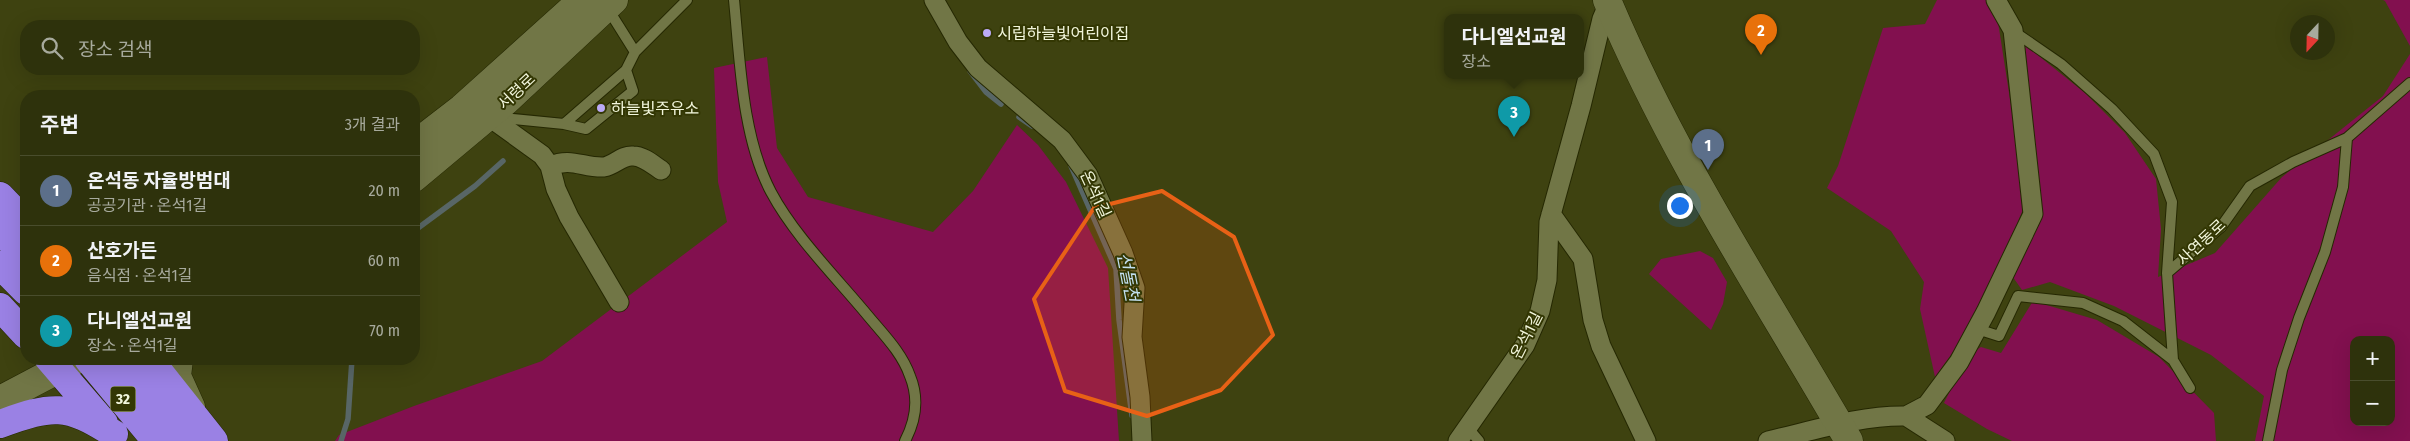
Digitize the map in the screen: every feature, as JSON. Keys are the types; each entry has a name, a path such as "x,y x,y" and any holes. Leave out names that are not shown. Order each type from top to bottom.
{"highway":[{"path":"0,196 20,217"},
{"path":"0,230 20,251"},
{"path":"0,265 20,285"},
{"path":"0,307 20,328"},
{"path":"64,365 116,438"},
{"name":"32","path":"93,365 156,441"},
{"name":"32","path":"125,365 187,441"},
{"path":"154,365 214,441"},
{"path":"0,424 46,410 66,410 86,417 116,438"}],"street":[{"name":"온석1길","path":"934,0 958,42 978,68 1062,140 1077,157 1088,176 1133,278 1135,295 1133,352 1140,397 1142,441"},
{"name":"사연동로","path":"1906,416 1926,405 1959,362 1977,329 2032,214 2012,30 1996,0"},
{"name":"서령로","path":"420,173 488,116 601,2"},
{"name":"서령로","path":"420,140 601,2"},
{"name":"온석1길","path":"1468,437 1524,345 1544,296 1547,280 1548,236 1551,214 1581,106 1602,19 1609,5"},
{"path":"1609,5 1678,148 1844,433"},
{"path":"488,116 542,155 550,166 556,189 569,217 619,302"},
{"path":"550,166 572,161 604,166 633,156 642,158 661,170"},
{"path":"1551,214 1583,259 1587,272 1593,320 1601,346 1646,441"},
{"path":"0,400 57,365"},
{"path":"178,365 177,376 184,395 191,406 189,411"},
{"path":"1768,441 1844,433 1893,416 1906,416 1946,441"}],"lane":[{"path":"564,124 626,70 635,52 687,0"},
{"path":"734,0 746,108 764,176 771,192 791,223 890,342 905,364 912,380 916,403 914,420 905,441"},
{"path":"601,2 635,52"},
{"name":"사연동로","path":"2012,30 2061,64 2083,83 2112,109 2154,154 2172,202 2167,273"},
{"path":"488,116 564,124 586,129 633,92 626,70"},
{"name":"사연동로","path":"2167,273 2220,227 2250,186 2293,162 2347,138 2410,83"},
{"path":"2268,441 2282,370 2298,318 2325,252 2343,187 2347,138"},
{"path":"2167,273 2173,360"},
{"path":"1977,329 1999,336 2018,296 2083,303 2122,321 2173,360 2190,388"}],"highlighted area":[{"path":"1162,191 1234,237 1273,335 1221,390 1147,416 1065,391 1034,299 1094,208"}],"shaded area":[{"path":"1937,0 1987,0 1998,22 2026,202 1981,313 1935,377 1920,309 1924,282 1891,231 1827,188 1838,166 1883,28 1925,24"},
{"path":"2383,0 2410,0 2410,46 2385,1"},
{"path":"2019,40 2085,93 2125,133 2156,179 2161,229 2158,277 2215,253 2282,177 2383,96 2410,54 2410,441 2255,441 2264,396 2211,355 2114,306 2050,282 2022,290 2010,273 2039,223"},
{"path":"767,57 777,148 808,197 933,232 973,191 1017,125 1038,145 1066,182 1108,268 1119,441 335,441 339,435 414,406 542,361 727,222 718,182 714,68"},
{"path":"1700,251 1713,258 1727,282 1723,304 1711,330 1649,274 1661,259"},
{"path":"2033,301 2097,320 2159,357 2214,413 2216,441 2012,441 1987,429 1944,403 1968,355 1981,347 2001,353"}],"waterway":[{"name":"선돌천","path":"970,71 986,92 1001,104"},
{"name":"선돌천","path":"1019,117 1032,126"},
{"path":"420,227 475,186 503,161"},
{"name":"선돌천","path":"1071,166 1116,269 1119,320 1132,416"},
{"path":"341,441 348,419 352,365"}],"place":[{"name":"시립하늘빛어린이집","path":"987,33"},
{"name":"산호가든","path":"1761,55"},
{"name":"하늘빛주유소","path":"601,108"},
{"name":"다니엘선교원","path":"1514,137"},
{"name":"온석동 자율방범대","path":"1708,170"}]}
